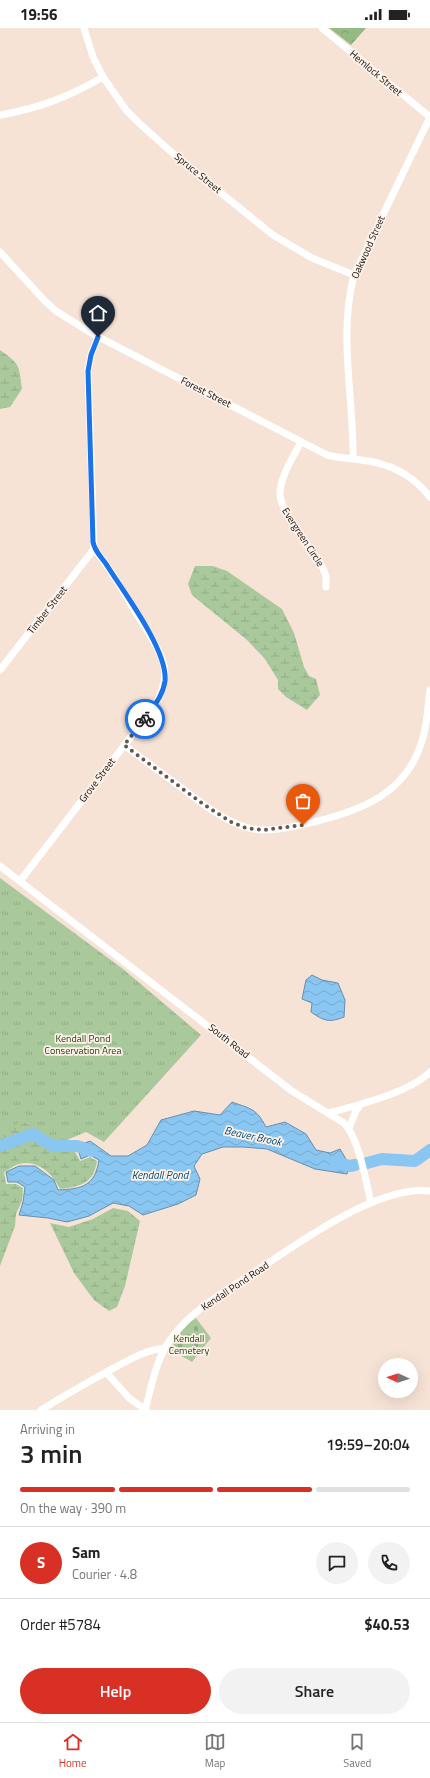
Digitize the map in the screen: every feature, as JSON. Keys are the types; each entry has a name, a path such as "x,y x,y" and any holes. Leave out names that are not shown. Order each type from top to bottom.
{"street":[{"name":"Spruce Street","path":"84,28 93,57 103,77 126,110 179,159 273,234 312,258 354,275"},
{"name":"Hemlock Street","path":"322,28 430,117"},
{"path":"0,115 59,100 103,77"},
{"name":"Oakwood Street","path":"353,459 353,437 346,349 346,325 354,275 430,117"},
{"name":"Forest Street","path":"0,252 56,311 98,337 327,455 375,462 391,467 405,474 418,484 430,497"},
{"path":"94,550 88,371 91,355 98,337"},
{"name":"Evergreen Circle","path":"301,442 287,472 280,494 282,504 290,518 322,566 326,576 326,587"},
{"name":"Timber Street","path":"0,670 94,550"},
{"name":"Grove Street","path":"20,881 160,697 164,681 164,665 149,634 107,564 94,550"},
{"path":"124,745 203,804 231,822 246,828 263,830 295,826 358,809 372,802 399,782 409,770 422,740 430,690"},
{"name":"South Road","path":"0,866 292,1091 329,1113 349,1128"},
{"path":"329,1113 360,1105 410,1086 430,1072"},
{"path":"360,1105 352,1118 349,1128 363,1170 371,1203 404,1193 430,1191"},
{"name":"Kendall Pond Road","path":"146,1410 154,1374 165,1348 189,1318 208,1303 319,1230 371,1203"},
{"path":"41,1410 106,1372 137,1356 155,1349 165,1348"},
{"path":"106,1372 129,1398 146,1410"}],"green space":[{"path":"329,28 366,28 351,45"},
{"path":"0,350 15,362 19,370 22,389 10,407 0,409"},
{"path":"195,566 213,566 227,571 282,609 294,633 304,667 309,676 316,679 320,695 307,710 286,697 278,689 278,680 265,659 247,640 192,595 188,584"},
{"name":"Kendall Pond Conservation Area","path":"0,878 123,969 201,1035 104,1142 86,1132 67,1140 41,1132 22,1121 0,1133"},
{"path":"0,1084 52,1110 80,1161 90,1157 97,1161 93,1174 89,1179 80,1185 60,1189 49,1173 32,1164 26,1163 17,1165 4,1172 6,1184 16,1184 23,1188 22,1201 16,1214 15,1226 0,1266"},
{"path":"113,1208 128,1211 140,1221 125,1286 117,1307 109,1311 94,1300 74,1273 50,1223 69,1227 93,1219"},
{"name":"Kendall Cemetery","path":"196,1318 211,1338 192,1362 171,1350 175,1340 181,1332"}],"water":[{"path":"312,975 322,980 338,983 345,1000 344,1017 334,1020 327,1020 311,1012 312,1003 302,999 306,980"},
{"name":"Kendall Pond","path":"232,1102 252,1110 259,1116 266,1127 285,1122 306,1134 316,1150 330,1153 340,1149 350,1166 347,1174 315,1169 267,1149 223,1147 202,1154 194,1166 200,1179 196,1195 178,1204 143,1215 129,1206 113,1203 89,1216 67,1222 48,1218 19,1215 25,1187 17,1182 8,1182 6,1172 19,1166 35,1166 54,1180 58,1190 74,1189 91,1181 97,1169 99,1160 90,1155 81,1159 77,1146 90,1141 111,1156 128,1156 147,1145 161,1120 194,1111 220,1115"}],"waterway":[{"name":"Beaver Brook","path":"0,1146 33,1134 53,1146 77,1146 92,1151"},
{"name":"Beaver Brook","path":"367,1163 382,1159 415,1161 430,1150"},
{"name":"Beaver Brook","path":"335,1162 350,1166 355,1165"}],"way so far":[{"path":"145,719 124,745 216,813 231,822 246,828 263,830 303,825"}],"route":[{"path":"98,337 91,355 88,371 93,542 94,550 107,564 157,648 164,665 165,673 163,689 156,704 145,719"}]}
